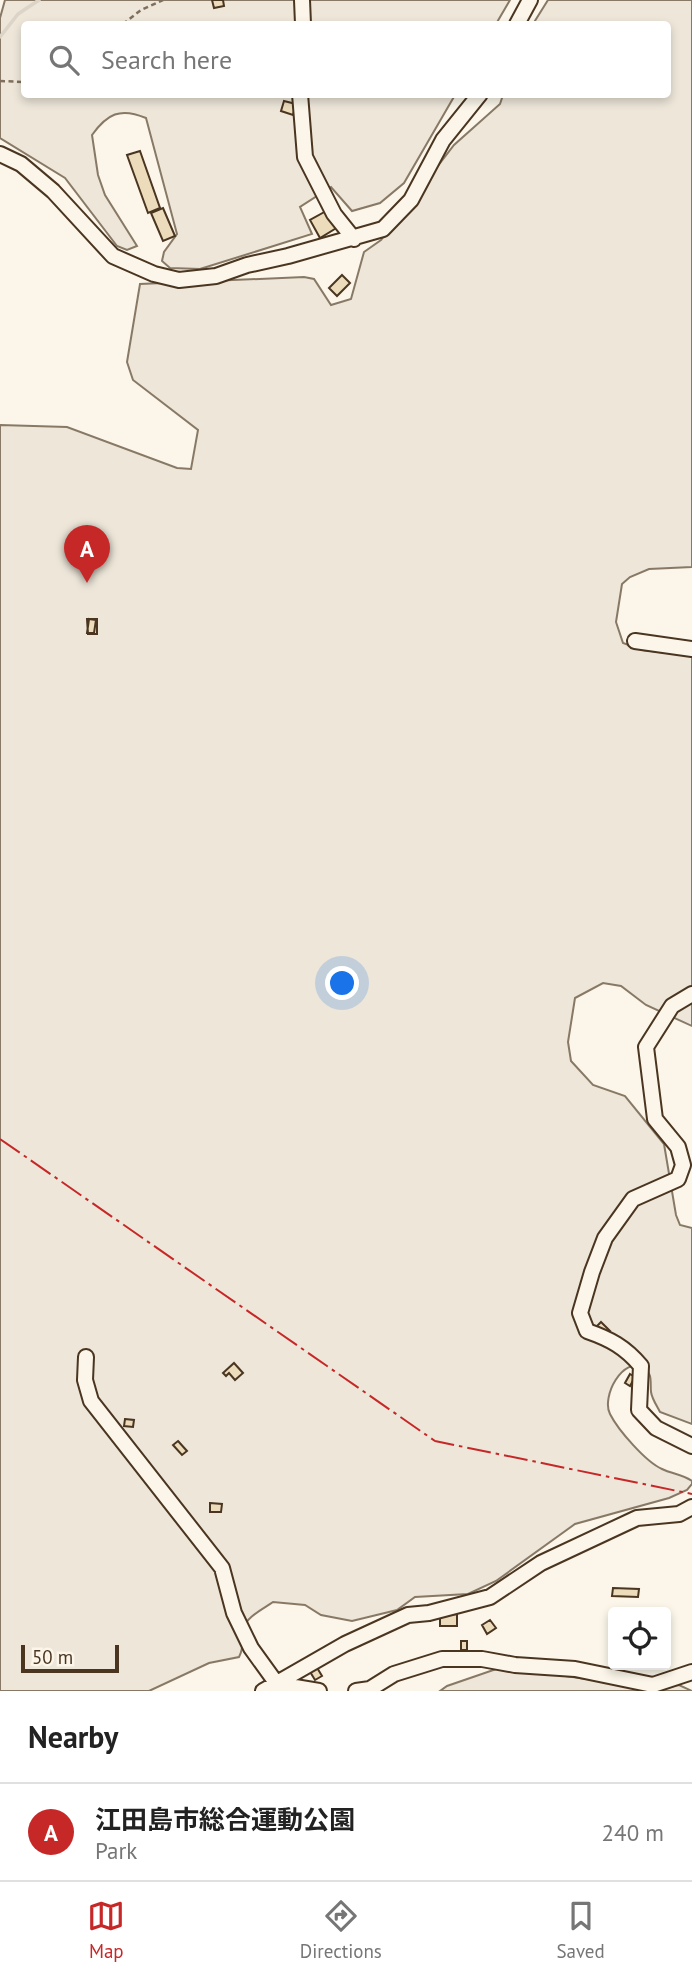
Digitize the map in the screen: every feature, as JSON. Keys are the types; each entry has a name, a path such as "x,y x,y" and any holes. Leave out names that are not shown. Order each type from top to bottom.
{"street":[{"path":"302,0 303,21"},
{"path":"519,21 530,0"},
{"path":"300,98 305,157 334,214 354,239"},
{"path":"0,154 21,164 53,191 113,256 154,274 179,280 216,276 247,265 354,239 383,229 411,200 443,140 477,98"},
{"path":"635,641 692,649"},
{"path":"692,994 672,1006 646,1047 655,1119 678,1147 683,1165 678,1179 633,1199 605,1238 580,1313 587,1331 613,1340 630,1353 640,1366 639,1410 656,1428 692,1446"},
{"path":"86,1357 85,1380 91,1401 222,1568 234,1613 251,1648 277,1684 319,1691"},
{"path":"263,1691 345,1643 408,1615 429,1613 490,1597 541,1563 637,1518 679,1514 692,1507"},
{"path":"356,1691 370,1689 394,1674 442,1659 482,1659 575,1670 653,1685 692,1672"}],"path":[{"path":"127,21 141,10 163,0"},
{"path":"0,81 21,82"}],"shaded area":[{"path":"5,0 510,0 498,21 21,21 21,98 453,98 404,183 380,203 352,211 331,187 300,207 312,234 200,269 170,268 162,261 164,252 177,234 146,118 129,113 115,114 103,122 92,135 98,175 105,195 137,246 127,250 117,246 65,178 0,138 0,18"},
{"path":"548,0 692,0 692,567 649,569 630,577 622,584 616,622 623,643 642,650 692,656 692,1026 646,1005 621,986 603,983 575,998 568,1042 571,1061 593,1085 625,1096 664,1144 676,1215 680,1225 692,1228 692,1424 660,1412 652,1395 649,1373 636,1366 629,1367 616,1380 611,1389 608,1407 619,1428 641,1453 666,1471 692,1481 692,1484 687,1490 669,1498 575,1524 496,1581 468,1594 415,1597 397,1610 352,1621 321,1615 305,1605 273,1602 255,1614 245,1625 239,1657 209,1663 149,1691 0,1691 0,425 67,427 177,468 191,469 198,430 133,380 127,362 140,284 304,277 314,279 331,305 351,299 364,252 381,240 454,145 500,104 502,98 671,98 671,21 535,21"},
{"path":"502,1667 642,1687 679,1685 692,1691 440,1691 447,1686"}],"building":[{"path":"212,0 223,0 224,6 214,8"},
{"path":"284,101 296,104 293,115 281,111"},
{"path":"140,151 160,208 148,213 127,155"},
{"path":"163,208 175,236 163,241 151,213"},
{"path":"328,210 338,227 320,238 310,220"},
{"path":"342,275 350,283 337,296 329,288"},
{"path":"87,619 97,619 97,634 88,634"},
{"path":"89,619 96,620 94,633 87,633"},
{"path":"601,1322 610,1331 605,1335 597,1326"},
{"path":"234,1363 243,1373 235,1380 229,1373 226,1376 223,1373"},
{"path":"630,1374 635,1377 630,1386 625,1383"},
{"path":"125,1419 134,1420 133,1427 124,1426"},
{"path":"178,1441 187,1451 182,1455 173,1445"},
{"path":"210,1503 222,1504 221,1512 210,1512"},
{"path":"613,1588 639,1589 638,1597 612,1596"},
{"path":"457,1614 457,1626 440,1626 440,1615"},
{"path":"490,1620 496,1628 487,1634 482,1625"},
{"path":"461,1641 467,1641 467,1650 461,1650"},
{"path":"316,1666 322,1676 315,1680 309,1670"}],"waterway":[{"path":"0,37 18,14 39,0"}],"power":[{"path":"0,1139 435,1441 692,1494"}],"place":[{"name":"江田島市総合運動公園","path":"87,583"}]}
